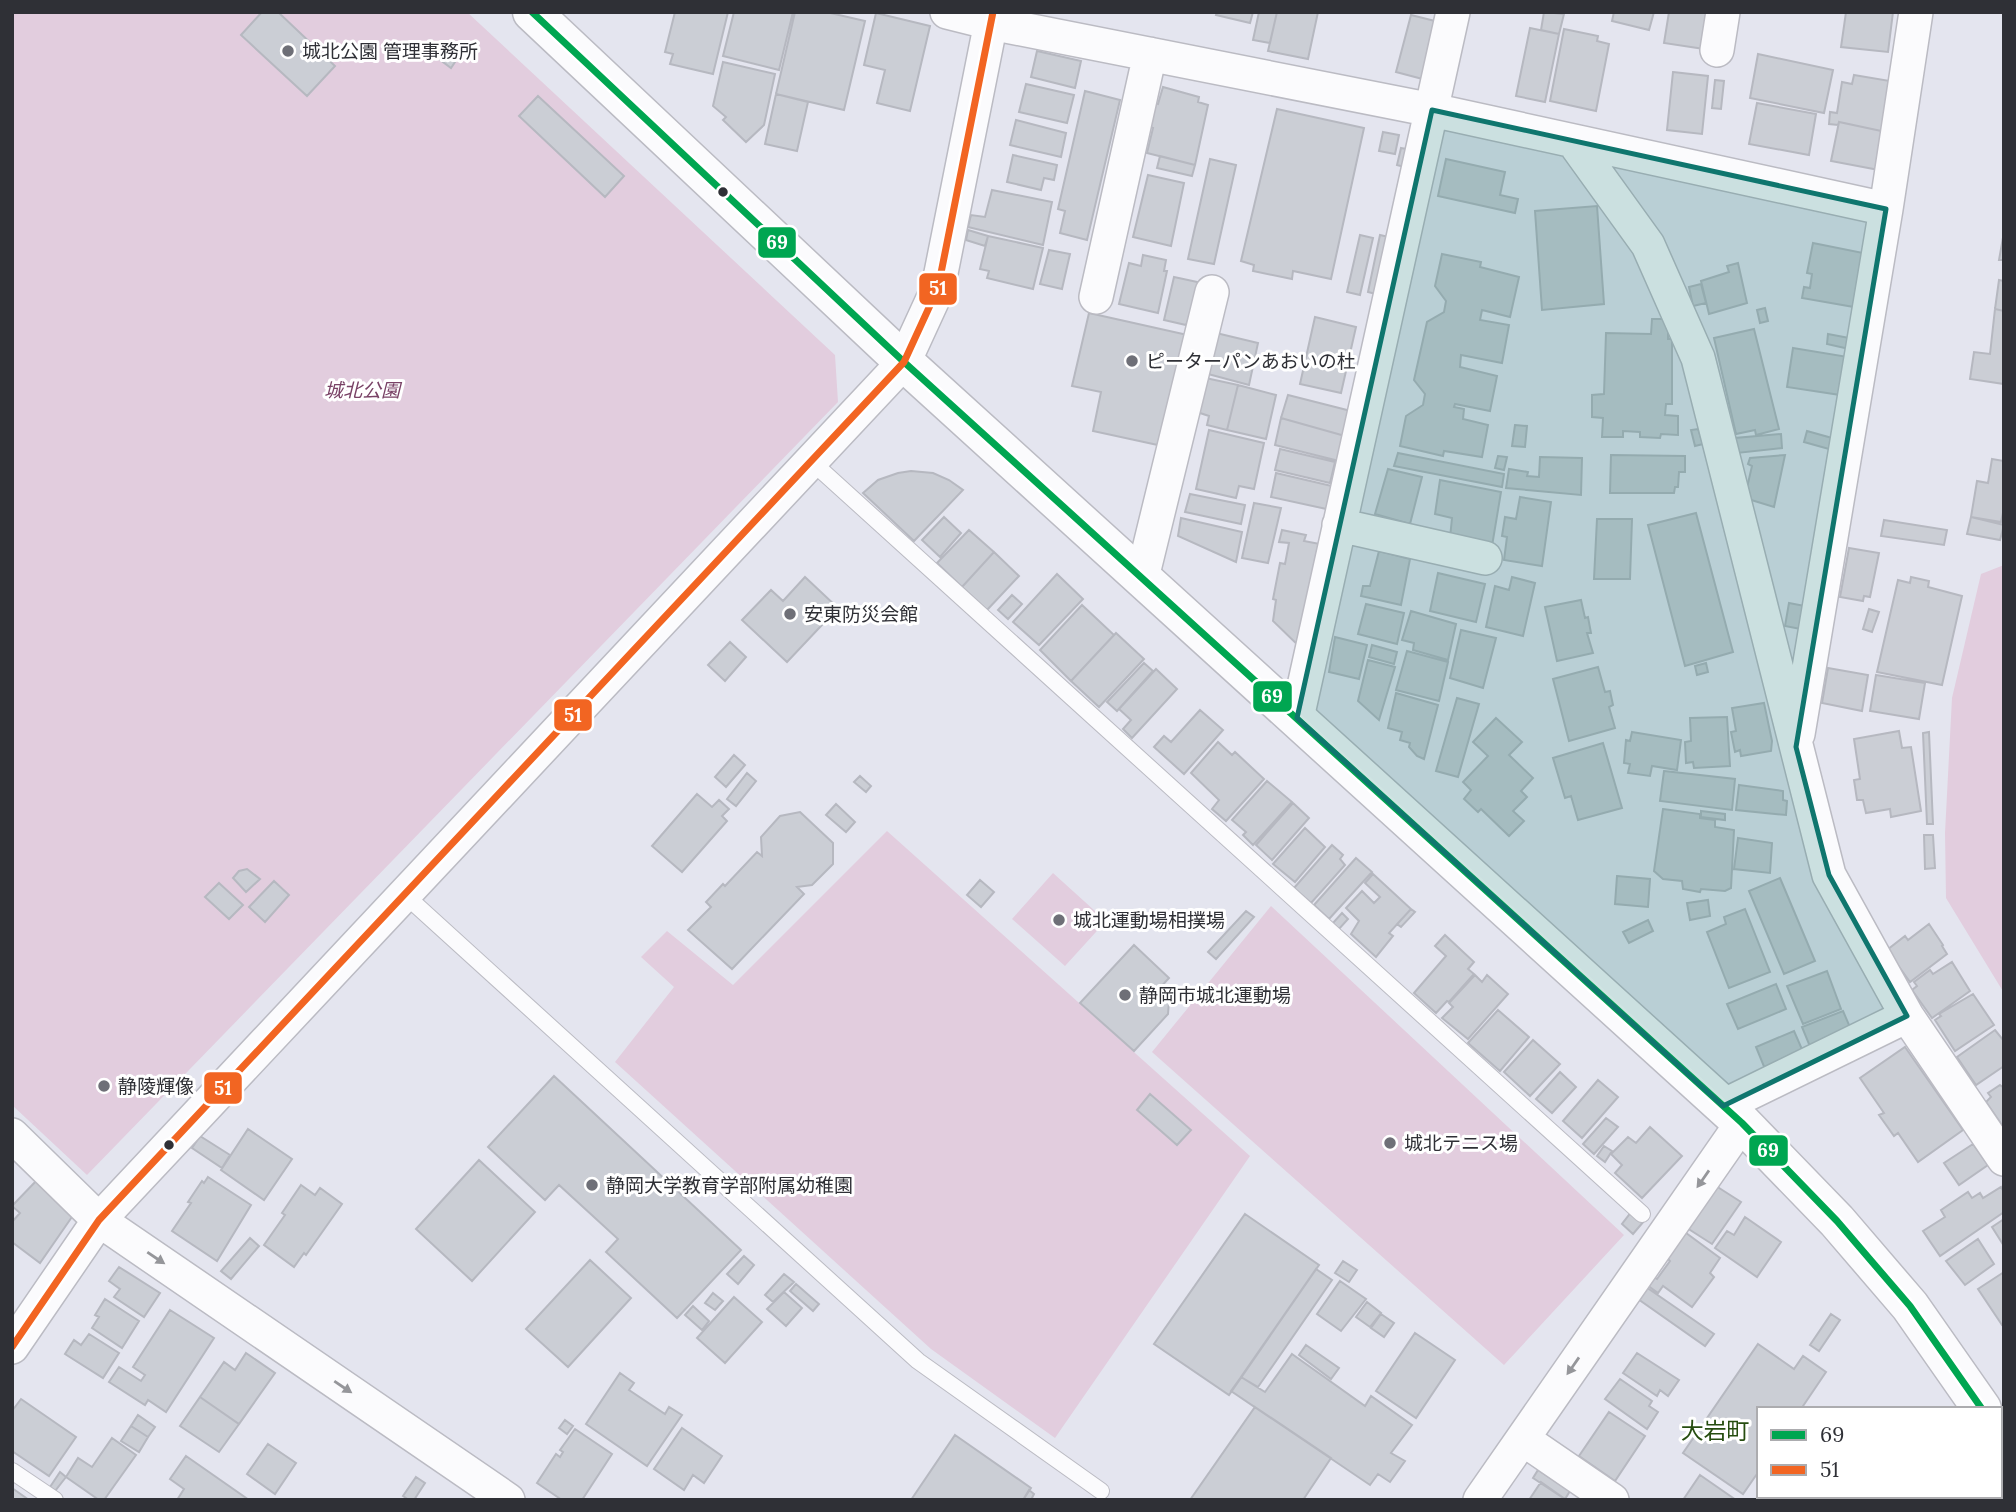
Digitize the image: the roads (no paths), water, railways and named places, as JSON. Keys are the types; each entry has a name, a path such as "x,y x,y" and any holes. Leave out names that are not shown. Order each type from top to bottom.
{"street":[{"path":"532,12 904,362 1732,1114 1838,1221 1901,1296 1981,1407"},
{"path":"947,12 1063,24 1150,54 1432,110 1886,209"},
{"path":"1297,718 1453,12"},
{"path":"1717,50 1723,12"},
{"path":"1796,747 1886,209 1916,12"},
{"path":"12,1347 99,1220 904,362 938,288 992,18"},
{"path":"1096,297 1150,54"},
{"path":"1573,141 1648,245 1698,358 1829,875 1907,1016 2004,1159"},
{"path":"1142,578 1212,292"},
{"path":"1339,526 1485,558"},
{"path":"1480,1500 1732,1114 1907,1016"},
{"path":"12,1135 99,1220 508,1500"},
{"path":"1522,1439 1612,1500"}],"lane":[{"path":"811,461 1642,1214"},
{"path":"404,894 918,1361 1101,1491"},
{"path":"12,1471 55,1500"}],"place":[{"name":"城北公園 管理事務所","path":"288,51"},
{"name":"ピーターパンあおいの杜","path":"1132,361"},
{"name":"安東防災会館","path":"790,614"},
{"name":"城北運動場相撲場","path":"1059,920"},
{"name":"静岡市城北運動場","path":"1125,995"},
{"name":"静陵輝像","path":"104,1086"},
{"name":"城北テニス場","path":"1390,1143"},
{"name":"静岡大学教育学部附属幼稚園","path":"592,1185"}],"district":[{"name":"大岩町","path":"1715,1430"}],"park label":[{"name":"城北公園","path":"362,390"}]}
